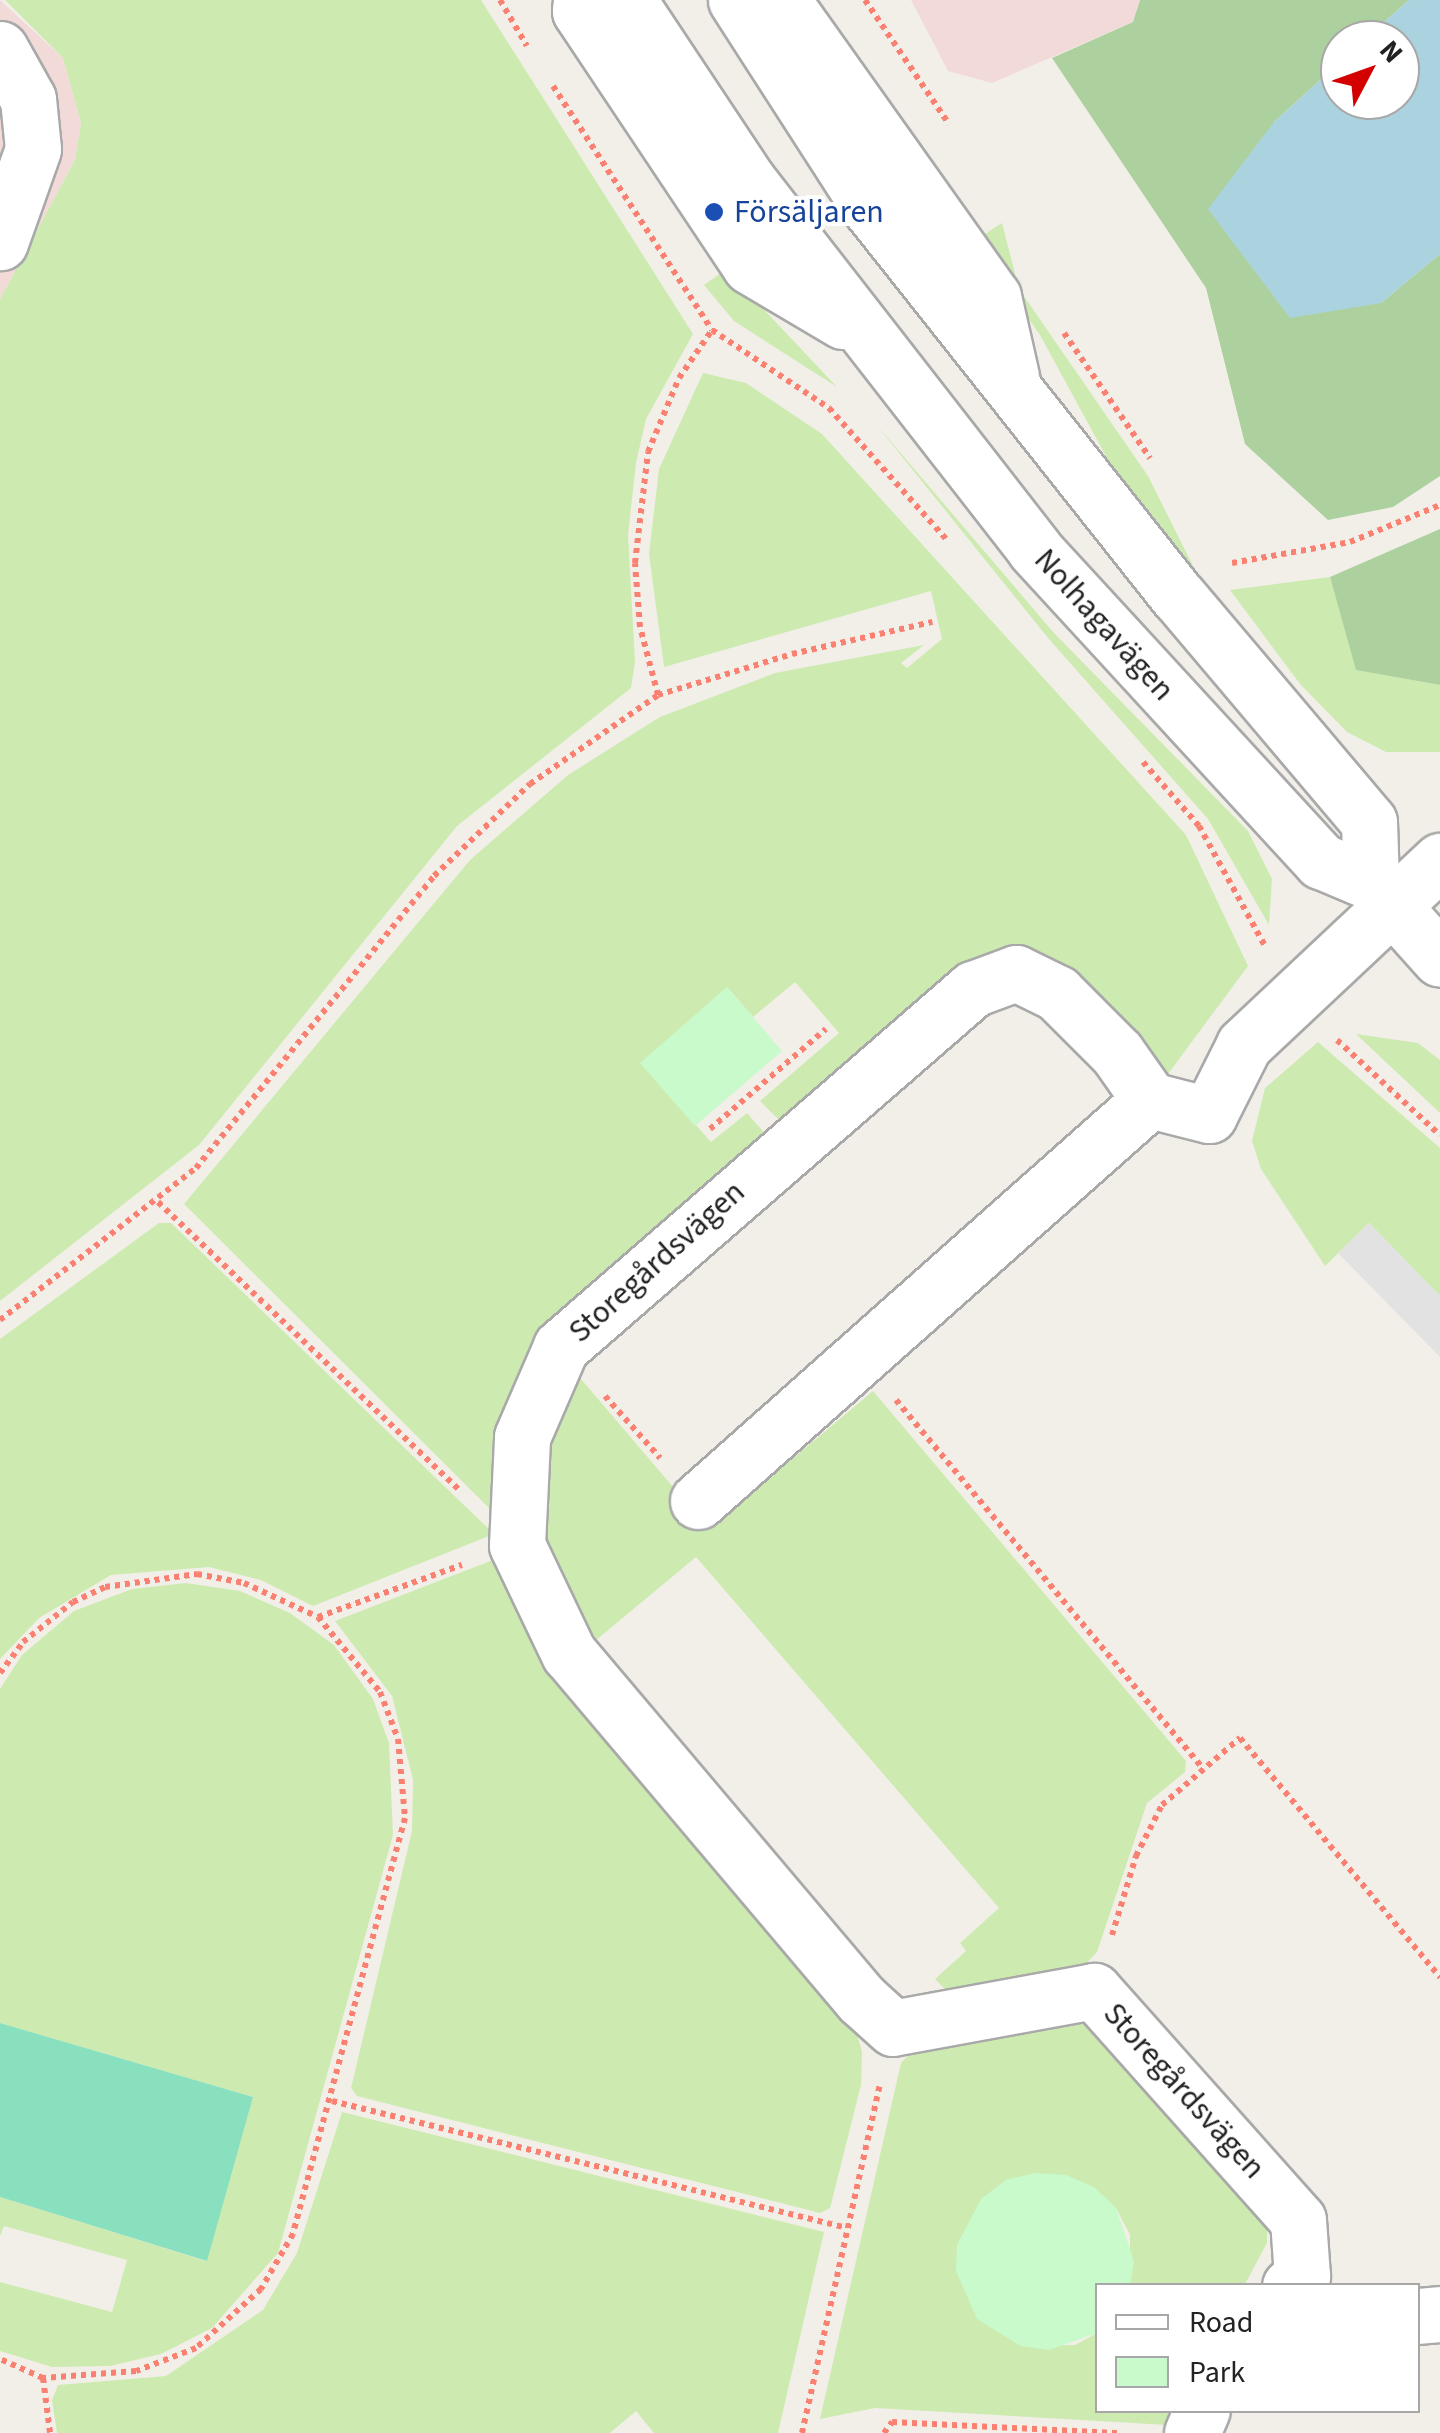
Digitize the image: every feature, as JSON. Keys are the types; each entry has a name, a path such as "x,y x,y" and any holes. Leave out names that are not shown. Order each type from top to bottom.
{"street":[{"name":"Nolhagavägen","path":"581,0 580,10 750,266 868,335"},
{"name":"Nolhagavägen","path":"628,0 748,182 1048,564 1321,861 1381,894 1440,959"},
{"path":"736,0 870,208 1015,393 1369,822 1381,894"},
{"path":"782,0 993,297 1015,393"},
{"path":"0,50 28,100 33,149 0,242"},
{"path":"698,1500 1150,1100 1209,1115 1244,1045 1381,894 1440,861"},
{"name":"Storegårdsvägen","path":"1150,1100 1118,1054 1056,993 1016,973 973,989 561,1347 522,1436 517,1545 569,1654 861,1999 893,2028 1094,1991 1298,2220 1307,2282"}],"path":[{"path":"500,0 536,61"},
{"path":"547,77 712,330 829,408 957,552"},
{"path":"658,696 640,628 635,563 648,452 679,378 712,330"},
{"path":"1232,563 1350,542 1440,505"},
{"path":"0,1320 158,1202 266,1086 434,876 530,784 658,696 792,654 932,622"},
{"path":"1135,754 1199,826 1262,942"},
{"path":"710,1129 826,1029"},
{"path":"1334,1037 1440,1134"},
{"path":"158,1202 517,1545 318,1617"},
{"path":"561,1347 698,1500"},
{"path":"860,1356 1203,1768"},
{"path":"0,1673 23,1642 73,1602 134,1580 198,1574 244,1583 318,1617 380,1692 398,1739 405,1818 332,2101 292,2234 244,2310 168,2361 100,2378 43,2378 0,2359"},
{"path":"1094,1991 1136,1856 1162,1805 1240,1738 1440,1977"},
{"path":"802,2433 843,2228 893,2028"},
{"path":"332,2101 843,2228"},
{"path":"43,2378 50,2433"},
{"path":"884,2433 892,2422 1121,2433"}],"shaded area":[{"path":"0,0 63,58 81,123 75,160 0,299"},
{"path":"911,0 1140,0 1133,22 992,83 948,71"},
{"path":"1369,1223 1440,1296 1440,1357 1338,1253"}],"green space":[{"path":"5,0 481,0 693,334 646,419 636,463 628,535 635,662 631,688 457,826 199,1145 0,1301 0,299 75,160 81,123 63,58"},
{"path":"1140,0 1409,0 1386,20 1320,20 1320,80 1274,122 1381,303 1440,254 1440,476 1393,507 1328,520 1245,444 1206,288 1052,58 1133,22"},
{"path":"1002,223 1019,289 1148,476 1204,588 1108,460 1040,335 974,241"},
{"path":"731,266 754,299 837,387 734,321 704,285"},
{"path":"703,373 746,383 822,434 1186,835 1248,966 1168,1074 1152,1072 1056,962 1012,945 964,968 781,1122 760,1101 839,1033 795,982 753,1017 728,988 641,1063 711,1142 747,1113 767,1136 545,1328 503,1522 184,1204 470,860 568,775 660,717 775,673 924,645 901,663 907,668 942,639 931,591 664,667 649,554 659,469"},
{"path":"875,423 1054,633 1248,831 1272,879 1269,925 1208,819 1048,638"},
{"path":"1440,529 1440,685 1356,670 1330,577"},
{"path":"1330,577 1357,670 1440,685 1440,752 1386,752 1347,732 1300,684 1230,590"},
{"path":"727,987 782,1051 695,1126 640,1063"},
{"path":"1356,1034 1418,1043 1440,1060 1440,1113"},
{"path":"1318,1042 1440,1148 1440,1296 1369,1223 1325,1266 1261,1169 1252,1141 1265,1088"},
{"path":"159,1223 171,1223 494,1534 313,1606 261,1580 209,1567 111,1575 39,1618 0,1659 0,1339"},
{"path":"569,1365 709,1529 873,1391 1186,1761 1185,1772 1147,1803 1097,1952 1083,1967 947,1991 935,1979 966,1951 960,1943 999,1908 696,1557 589,1646 557,1593 543,1525 542,1432"},
{"path":"506,1555 854,2023 862,2052 861,2085 830,2208 820,2213 357,2096 351,2088 412,1831 413,1780 392,1696 335,1621"},
{"path":"186,1583 240,1591 290,1613 334,1645 373,1699 389,1743 393,1835 278,2253 212,2328 161,2354 110,2366 52,2367 0,2351 0,2282 112,2312 127,2260 4,2226 0,2236 0,2197 206,2261 253,2097 0,2023 0,1689 22,1655 74,1611 132,1589"},
{"path":"1069,2017 1103,2027 1267,2213 1267,2243 1246,2283 1130,2283 1130,2235 1116,2208 1021,2346 1075,2345 1095,2334 1095,2413 1174,2413 1167,2425 875,2408 820,2419 901,2063 918,2045"},
{"path":"0,2023 253,2097 207,2261 0,2197"},
{"path":"342,2112 824,2232 778,2433 654,2433 636,2411 610,2433 57,2433 52,2400 58,2385 166,2376 263,2310 297,2253"},
{"path":"1035,2173 1066,2175 1094,2187 1116,2208 1134,2261 1130,2283 1095,2283 1095,2334 1049,2350 1021,2346 977,2319 956,2271 957,2245 981,2199 1006,2180"}],"water":[{"path":"1409,0 1440,0 1440,254 1381,303 1290,318 1208,209 1274,122 1320,80 1320,120 1420,120 1420,20 1386,20"}],"place":[{"name":"Försäljaren","path":"714,212"}]}
